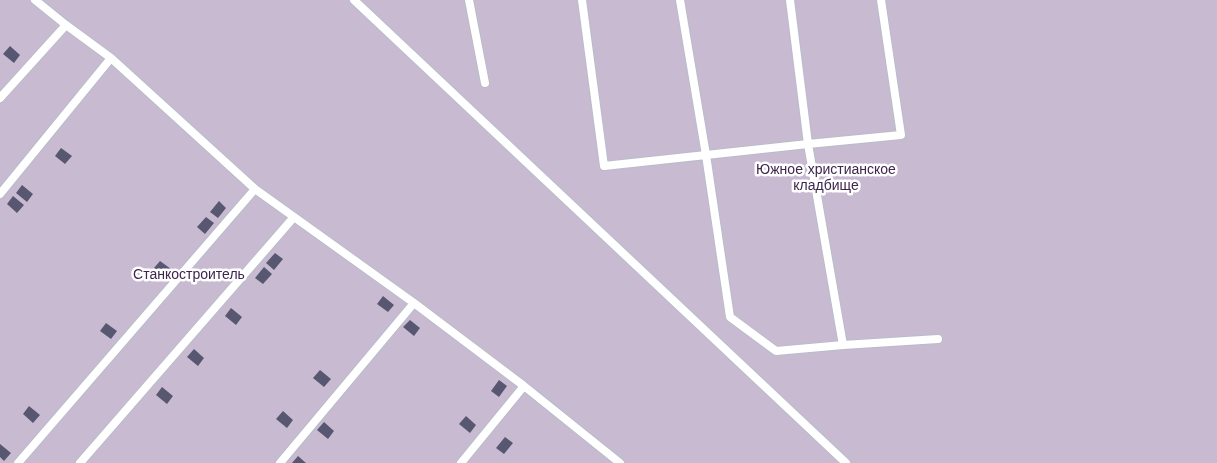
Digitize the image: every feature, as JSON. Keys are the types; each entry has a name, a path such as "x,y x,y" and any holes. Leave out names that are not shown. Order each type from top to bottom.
{"lane":[{"path":"36,0 66,25 112,58 256,188 524,386 620,463"},
{"path":"354,0 846,463"},
{"path":"469,0 485,83"},
{"path":"582,0 604,166 901,135 881,0"},
{"path":"680,0 706,155 730,317 776,352 843,345 938,339"},
{"path":"790,0 808,144 843,345"},
{"path":"0,98 66,25"},
{"path":"0,194 112,58"},
{"path":"18,463 256,188"},
{"path":"80,463 294,217"},
{"path":"280,463 414,304"},
{"path":"461,463 524,386"}],"green space":[{"path":"0,0 1217,0 1217,463 0,463"}],"building":[{"path":"10,46 20,55 14,63 3,54"},
{"path":"61,148 72,156 65,164 55,156"},
{"path":"22,185 33,194 27,202 16,193"},
{"path":"13,196 24,205 17,213 7,204"},
{"path":"219,201 226,208 218,218 210,212"},
{"path":"206,217 214,223 205,234 197,227"},
{"path":"275,253 283,259 274,270 266,263"},
{"path":"160,261 171,269 165,277 154,268"},
{"path":"264,267 272,274 263,284 255,278"},
{"path":"383,296 394,305 388,312 377,304"},
{"path":"231,308 242,317 236,325 225,316"},
{"path":"410,320 420,328 414,336 403,327"},
{"path":"106,323 117,331 111,339 100,331"},
{"path":"194,349 204,358 198,366 187,357"},
{"path":"320,370 331,379 324,387 313,378"},
{"path":"499,380 507,386 499,397 491,391"},
{"path":"162,387 173,396 167,404 156,395"},
{"path":"29,406 40,415 33,423 23,414"},
{"path":"283,411 293,420 287,428 276,419"},
{"path":"466,416 476,425 470,433 459,424"},
{"path":"324,422 334,431 328,439 317,430"},
{"path":"505,437 513,443 504,454 496,448"},
{"path":"0,444 11,453 4,461 0,457"},
{"path":"298,456 306,463 292,463"}],"park label":[{"name":"Южное христианское кладбище","path":"826,178"},
{"name":"Станкостроитель","path":"189,275"}]}
